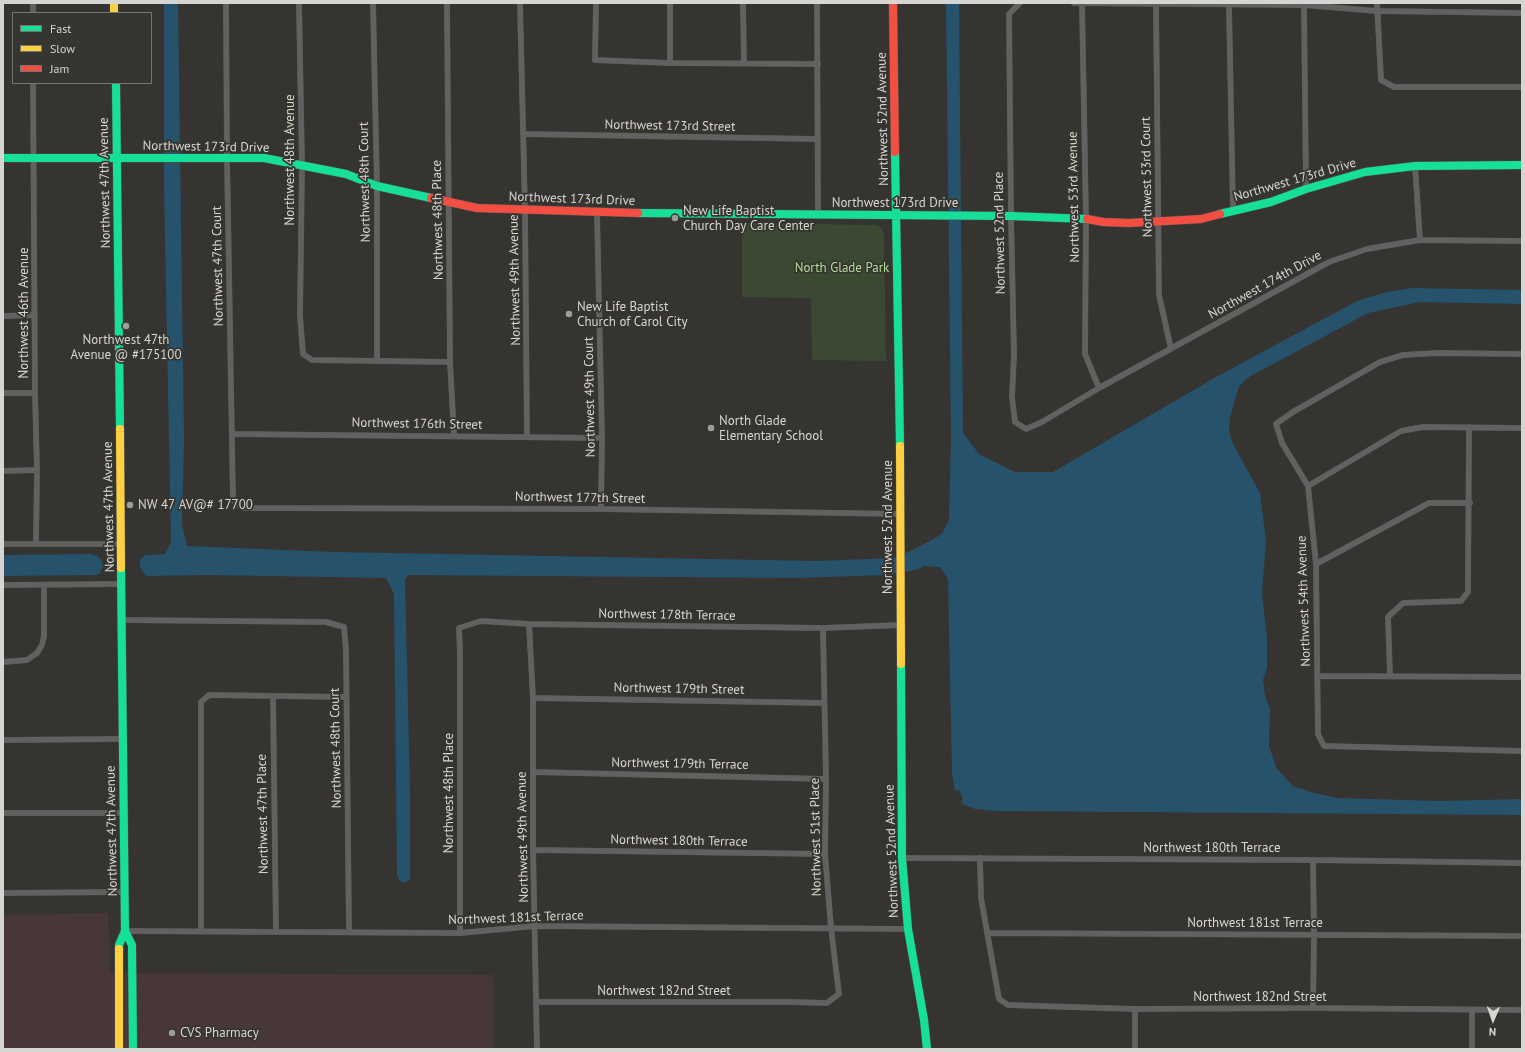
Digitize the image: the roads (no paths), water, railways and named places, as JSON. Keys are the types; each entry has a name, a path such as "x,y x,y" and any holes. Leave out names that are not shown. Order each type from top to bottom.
{"street":[{"name":"Northwest 47th Court","path":"226,3 233,500 243,508 259,508"},
{"name":"Northwest 48th Avenue","path":"299,3 302,165 300,316 303,354 312,360 377,361"},
{"name":"Northwest 48th Court","path":"373,3 377,186 377,361"},
{"name":"Northwest 48th Place","path":"447,3 450,362 454,436"},
{"name":"Northwest 49th Avenue","path":"520,3 525,211 527,436"},
{"path":"596,3 595,60 670,63 818,64"},
{"path":"670,3 670,63"},
{"path":"743,3 744,63"},
{"path":"817,3 818,214"},
{"name":"Northwest 52nd Avenue","path":"893,3 900,514 902,858 908,929 924,1020 926,1049"},
{"name":"Northwest 52nd Place","path":"1020,3 1009,14 1010,216 1014,355 1012,397 1015,422 1026,429 1042,422"},
{"path":"1074,3 1304,5 1377,11 1522,13"},
{"name":"Northwest 53rd Avenue","path":"1082,3 1086,219 1085,354 1099,388"},
{"name":"Northwest 53rd Court","path":"1156,3 1159,295 1171,349"},
{"path":"1376,3 1381,80 1394,87 1522,87"},
{"path":"1229,5 1233,211"},
{"path":"1304,5 1306,189"},
{"name":"Northwest 46th Avenue","path":"33,84 35,393 37,470 36,543"},
{"name":"Northwest 47th Avenue","path":"116,84 125,892 125,931 119,945 119,1049"},
{"name":"Northwest 173rd Street","path":"523,134 817,139"},
{"name":"Northwest 173rd Drive","path":"3,158 264,158 346,174 377,186 449,203 477,208 525,211 597,213 965,215 1086,219 1129,224 1201,219 1271,202 1306,189 1365,172 1415,166 1522,165"},
{"path":"1415,166 1420,240"},
{"name":"Northwest 49th Court","path":"597,213 602,438 601,508"},
{"name":"Northwest 174th Drive","path":"1042,422 1099,388 1329,262 1367,249 1420,240 1522,241"},
{"path":"3,316 35,315"},
{"name":"Northwest 54th Avenue","path":"1522,354 1438,353 1403,355 1380,362 1293,412 1276,424 1282,443 1308,486 1316,564 1318,734 1324,746 1522,751"},
{"path":"377,361 450,362"},
{"path":"3,393 35,393"},
{"path":"1308,486 1400,431 1423,427 1522,428"},
{"path":"1390,675 1388,617 1403,603 1461,601 1468,592 1470,503 1469,427"},
{"name":"Northwest 176th Street","path":"232,434 602,438"},
{"path":"3,471 37,470"},
{"path":"1316,564 1429,503 1470,503"},
{"name":"Northwest 177th Street","path":"259,508 601,508 900,514"},
{"path":"3,544 121,544"},
{"path":"3,585 122,584"},
{"path":"3,662 27,660 37,653 42,646 44,636 44,585"},
{"name":"Northwest 48th Court","path":"122,620 326,622 344,627 346,650 349,932"},
{"name":"Northwest 178th Terrace","path":"460,653 459,628 481,621 529,624 823,628 901,625"},
{"name":"Northwest 49th Avenue","path":"529,624 533,698 533,850 537,1049"},
{"name":"Northwest 51st Place","path":"791,1002 827,1003 839,994 831,928 825,854 826,779 823,628"},
{"name":"Northwest 48th Place","path":"460,653 460,932"},
{"path":"1317,676 1522,676"},
{"path":"201,931 201,702 209,695 346,697"},
{"name":"Northwest 47th Place","path":"273,696 276,932"},
{"name":"Northwest 179th Street","path":"533,698 824,703"},
{"path":"3,740 123,739"},
{"name":"Northwest 179th Terrace","path":"533,772 826,779"},
{"path":"3,813 124,812"},
{"name":"Northwest 180th Terrace","path":"533,850 825,854"},
{"name":"Northwest 180th Terrace","path":"902,858 1313,860 1522,863"},
{"path":"980,858 981,898 987,933"},
{"path":"1313,860 1313,1008"},
{"path":"3,893 125,892"},
{"name":"Northwest 181st Terrace","path":"125,931 460,932 535,926 908,929"},
{"name":"Northwest 47th Avenue","path":"125,931 132,945 133,1049"},
{"name":"Northwest 181st Terrace","path":"987,933 1522,936"},
{"name":"Northwest 182nd Street","path":"987,933 999,999 1008,1005 1135,1009 1313,1008 1522,1010"},
{"name":"Northwest 182nd Street","path":"537,1002 791,1002"},
{"path":"1135,1009 1135,1049"},
{"path":"1472,1010 1472,1049"}],"water":[{"path":"164,3 178,3 184,438 182,524 187,546 334,552 817,561 893,558 913,550 942,534 949,520 951,437 946,3 959,3 963,433 979,454 1015,472 1053,472 1216,377 1357,301 1387,292 1412,288 1522,290 1522,304 1420,302 1368,313 1249,377 1239,386 1230,418 1229,431 1233,444 1260,493 1266,541 1262,593 1267,638 1267,668 1263,680 1265,696 1270,709 1269,746 1277,769 1293,786 1337,798 1440,801 1522,799 1522,815 996,811 975,809 963,804 961,801 963,799 959,790 955,791 952,773 948,579 940,567 924,566 916,570 885,575 797,578 409,575 405,580 410,790 410,880 404,883 400,881 397,875 394,594 386,578 210,575 146,576 140,567 140,560 145,555 165,554 171,542 164,187"},
{"path":"91,554 97,556 102,561 103,567 99,574 3,576 3,555"}],"place":[{"name":"New Life Baptist Church Day Care Center","path":"675,218"},
{"name":"New Life Baptist Church of Carol City","path":"569,314"},
{"name":"Northwest 47th Avenue @ #175100","path":"126,326"},
{"name":"North Glade Elementary School","path":"711,428"},
{"name":"NW 47 AV@# 17700","path":"130,505"},
{"name":"CVS Pharmacy","path":"172,1033"}],"park label":[{"name":"North Glade Park","path":"842,268"}]}
